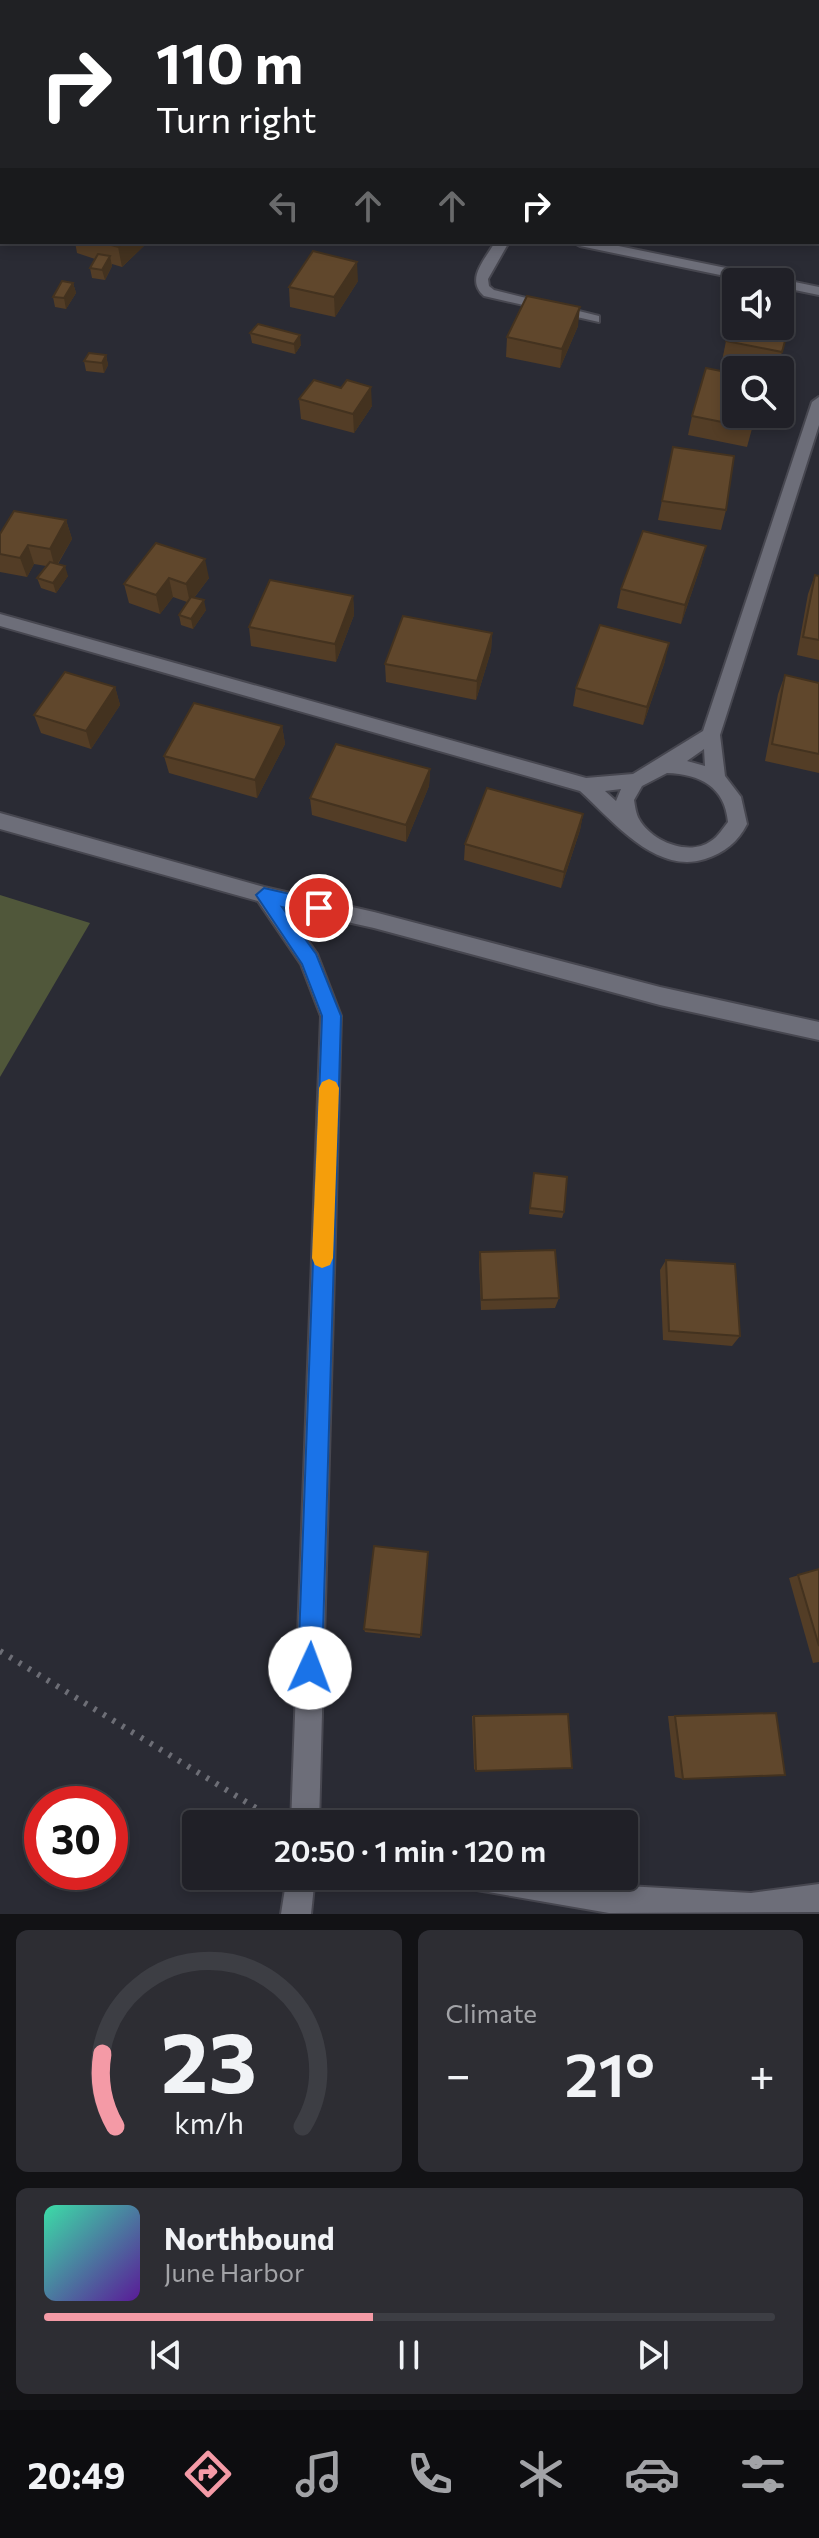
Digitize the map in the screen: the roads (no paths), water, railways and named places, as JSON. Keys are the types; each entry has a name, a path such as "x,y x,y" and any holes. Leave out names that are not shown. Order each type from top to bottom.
{"street":[{"path":"501,244 481,279 482,287 489,293 594,319"},
{"path":"590,244 722,272"},
{"path":"794,286 819,291"},
{"path":"716,778 711,735 819,402"},
{"path":"0,620 586,785 634,781"},
{"path":"665,766 711,735"},
{"path":"586,785 640,837 656,848 673,854 707,852 722,845 738,824 738,811 735,799 716,778 684,766 665,766 647,771 634,781 626,794 624,809 629,824"},
{"path":"0,821 264,895 374,920 660,996 819,1031"},
{"path":"264,895 310,960 331,1016 305,1810"},
{"path":"296,1914 299,1890"},
{"path":"557,1890 609,1899 751,1907 819,1898"}]}
